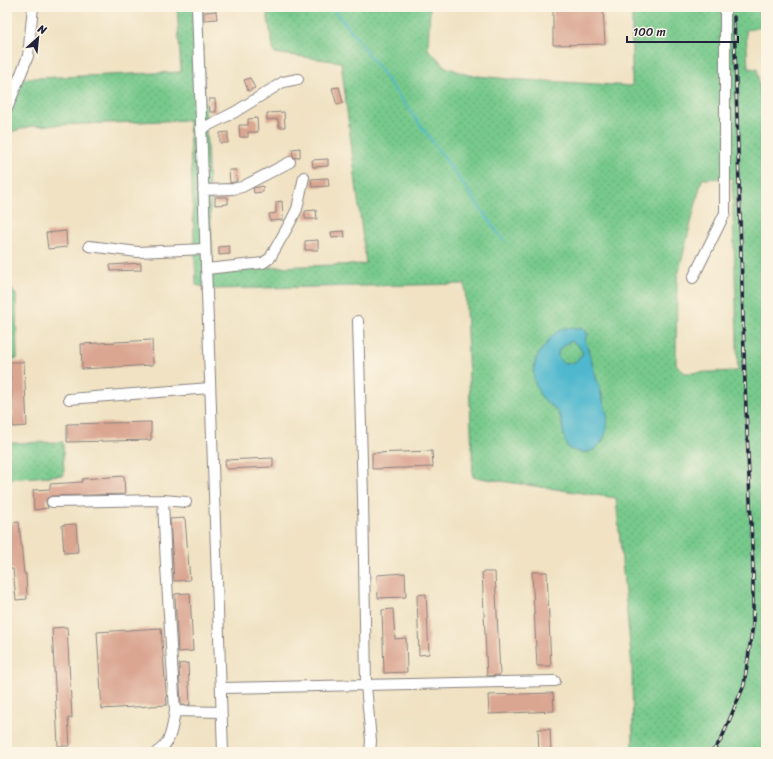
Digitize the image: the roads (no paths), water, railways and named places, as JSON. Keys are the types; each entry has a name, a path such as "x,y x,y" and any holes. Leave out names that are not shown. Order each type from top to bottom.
{"street":[{"path":"7,110 28,56 33,7"},
{"path":"197,7 223,752"},
{"path":"693,278 725,213 725,7"},
{"path":"201,130 235,112 283,82 298,79"},
{"path":"203,190 242,187 290,162"},
{"path":"206,269 255,264 266,261 270,258 297,209 304,177"},
{"path":"89,246 138,252 205,249"},
{"path":"358,321 366,685 371,742 370,752"},
{"path":"69,399 210,388"},
{"path":"52,502 163,500 186,502"},
{"path":"157,752 163,748 171,734 175,711 163,500"},
{"path":"221,688 555,681"},
{"path":"175,711 222,712"}],"water":[{"path":"565,328 584,329 588,335 585,339 607,414 607,428 599,446 594,450 587,452 580,452 569,448 565,441 560,416 556,410 541,396 534,380 535,364 539,353 553,335","holes":["571,341 579,346 583,353 578,360 573,363 564,364 558,357 561,348"]}],"waterway":[{"path":"331,7 346,24 503,240"}],"railway":[{"path":"712,752 721,740 744,685 753,625 753,569 745,385 734,17"}]}
